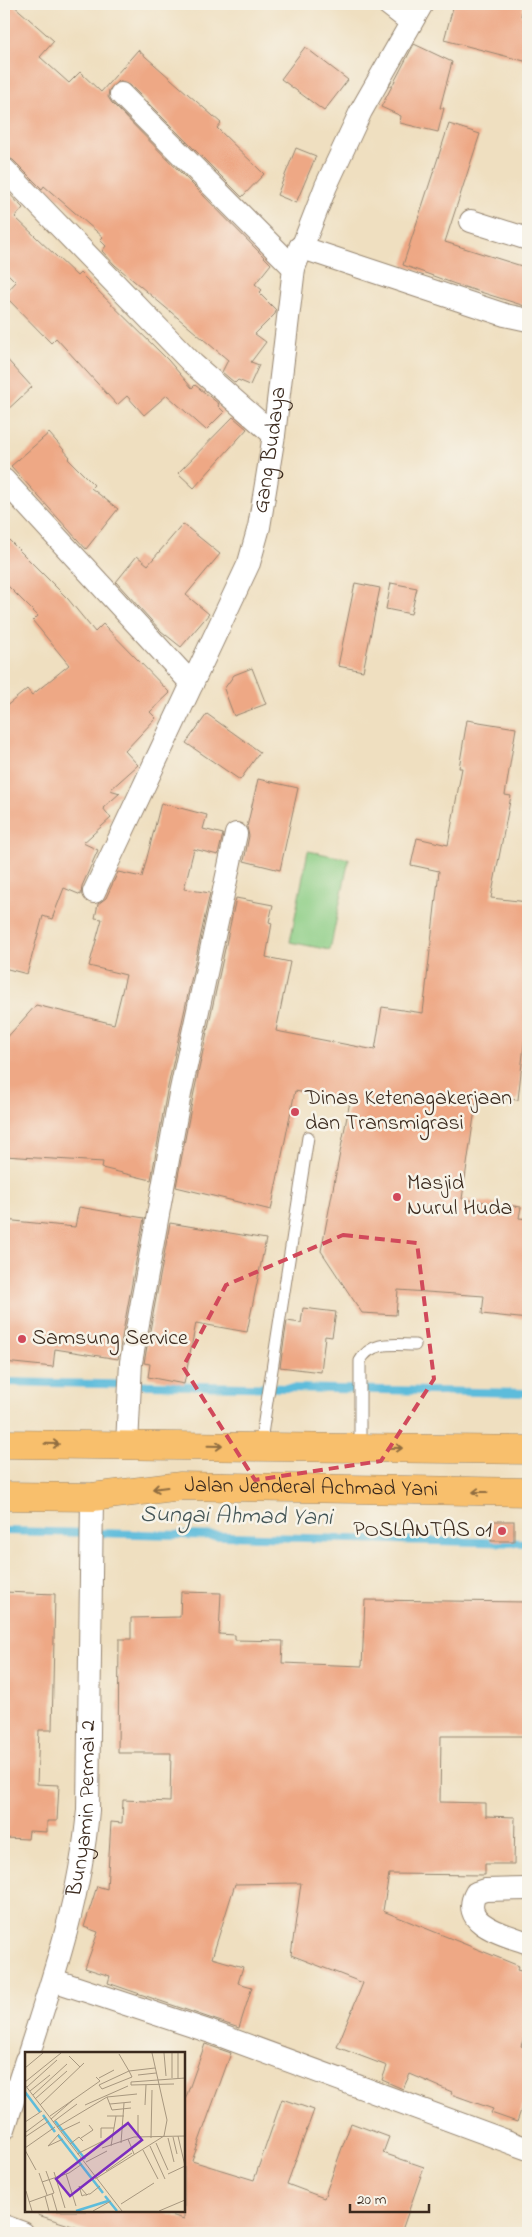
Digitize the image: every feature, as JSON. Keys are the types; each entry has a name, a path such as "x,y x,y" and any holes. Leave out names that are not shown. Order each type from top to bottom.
{"highway":[{"name":"Jalan Jenderal Achmad Yani","path":"4,1444 127,1445 262,1435 360,1448 528,1450"},
{"name":"Jalan Jenderal Achmad Yani","path":"4,1496 92,1509 181,1486 528,1492"}],"street":[{"path":"388,4 417,13"},
{"name":"Gang Budaya","path":"94,892 249,564 259,527 274,435 297,258 361,111 417,13"},
{"path":"121,94 297,258 528,320"},
{"path":"4,169 193,364 274,435"},
{"path":"471,221 528,239"},
{"path":"4,480 192,684"},
{"path":"127,1445 131,1362 180,1094 236,834"},
{"name":"Bunyamin Permai 2","path":"28,2052 53,1980 77,1891 86,1837 88,1810 92,1509"},
{"path":"528,1889 485,1890 476,1893 472,1900 475,1917 482,1925 528,1943"},
{"path":"53,1980 211,2032 528,2149"},
{"path":"4,2129 25,2063"},
{"path":"4,2226 23,2233"}],"lane":[{"path":"262,1435 269,1379 308,1137"},
{"path":"360,1448 360,1361 370,1349 376,1346 415,1345"}],"highlighted area":[{"path":"343,1235 417,1243 434,1379 381,1461 255,1480 183,1367 226,1285"}],"green space":[{"path":"308,851 349,859 330,950 290,942"}],"building":[{"path":"4,4 12,4 54,41 40,57 69,83 80,72 101,92 138,50 221,123 217,128 264,174 242,197 130,85 118,81 109,90 108,97 112,103 271,264 255,284 262,290 259,293 276,310 275,314 255,334 266,342 251,362 259,365 250,385 238,380 235,383 222,372 228,360 115,265 102,251 106,246 100,240 103,237 44,186 42,189 13,160 4,156"},
{"path":"454,4 524,4 521,16 528,17 528,62 444,40"},
{"path":"414,44 452,62 440,108 444,108 438,132 400,123 401,116 381,107"},
{"path":"305,47 348,80 324,111 281,79"},
{"path":"449,124 480,134 445,242 528,268 528,307 403,265"},
{"path":"296,148 316,156 296,203 277,195"},
{"path":"4,188 23,208 15,217 77,276 80,273 168,360 192,388 195,385 219,404 218,406 224,412 206,430 167,395 144,415 127,396 117,405 56,338 51,343 4,295 16,282 4,270"},
{"path":"4,356 32,387 4,413"},
{"path":"233,417 247,429 194,488 178,473"},
{"path":"49,433 70,457 68,459 94,485 91,488 118,509 86,549 11,466"},
{"path":"183,524 220,554 186,595 209,614 181,647 161,631 116,582 137,556 148,565"},
{"path":"4,535 68,599 95,632 103,624 170,693 150,712 156,718 125,751 138,765 110,790 120,793 103,808 111,818 83,843 98,850 82,886 81,895 64,888 52,919 43,916 27,974 4,968 4,708 27,689 32,695 69,665 33,621 38,616 4,582"},
{"path":"355,583 380,588 363,671 338,666"},
{"path":"391,583 417,588 411,614 386,609"},
{"path":"252,668 266,704 234,716 224,689 234,675"},
{"path":"207,714 260,752 240,780 186,743"},
{"path":"467,720 516,728 505,795 511,796 491,898 528,902 528,1008 518,1100 477,1096 462,1199 521,1207 519,1218 528,1219 528,1319 482,1314 484,1296 398,1290 396,1315 362,1313 321,1251 350,1101 295,1091 271,1210 176,1187 193,1097 236,898 273,905 269,922 272,923 266,957 290,962 276,1031 375,1050 382,1007 423,1013 439,871 411,865 417,838 448,845 462,768 459,768"},
{"path":"258,779 298,788 280,870 244,861 249,836 247,827"},
{"path":"161,803 207,815 203,829 223,834 218,855 194,849 184,889 210,893 167,1091 151,1180 102,1168 103,1162 4,1156 4,1041 36,1005 114,1024 126,975 89,966 102,919 95,918 98,904 106,898 118,872 142,877"},
{"path":"79,1207 144,1218 118,1359 55,1349 53,1367 4,1362 4,1220 75,1227"},
{"path":"170,1223 266,1239 247,1332 196,1323 184,1384 148,1377 150,1364 144,1363"},
{"path":"303,1308 336,1312 332,1337 325,1336 321,1372 280,1367 287,1321 301,1323"},
{"name":"POSLANTAS 01","path":"491,1521 514,1521 514,1541 491,1541"},
{"path":"4,1592 55,1594 52,1730 39,1730 37,1784 59,1785 57,1821 47,1821 47,1832 29,1831 28,1839 4,1838"},
{"path":"181,1592 221,1593 219,1634 235,1635 235,1640 283,1641 282,1663 362,1666 365,1600 528,1602 528,1736 441,1736 440,1802 486,1803 486,1816 515,1817 514,1864 485,1864 485,1875 389,1874 383,1911 519,1966 517,1970 528,1973 528,2026 521,2046 528,2049 528,2090 517,2122 491,2113 493,2109 451,2094 452,2092 410,2074 403,2089 382,2080 387,2066 337,2047 363,1983 291,1955 301,1883 235,1884 212,1958 243,1967 238,1983 252,1987 239,2028 108,1983 110,1976 85,1968 98,1932 84,1927 97,1886 107,1889 111,1822 122,1823 123,1800 170,1802 171,1753 118,1753 119,1639 131,1639 131,1618 180,1617"},
{"path":"205,2044 231,2053 192,2161 254,2180 282,2099 314,2110 287,2184 324,2198 351,2123 389,2137 383,2153 424,2167 401,2233 94,2233 38,2215 39,2212 161,2212 184,2219 185,2100"}],"waterway":[{"name":"Sungai Ahmad Yani","path":"4,1382 528,1393"},
{"name":"Sungai Ahmad Yani","path":"4,1531 528,1543"}],"place":[{"name":"Dinas Ketenagakerjaan dan Transmigrasi","path":"295,1112"},
{"name":"Masjid Nurul Huda","path":"397,1197"},
{"name":"Samsung Service","path":"22,1339"},
{"name":"POSLANTAS 01","path":"502,1531"}]}
